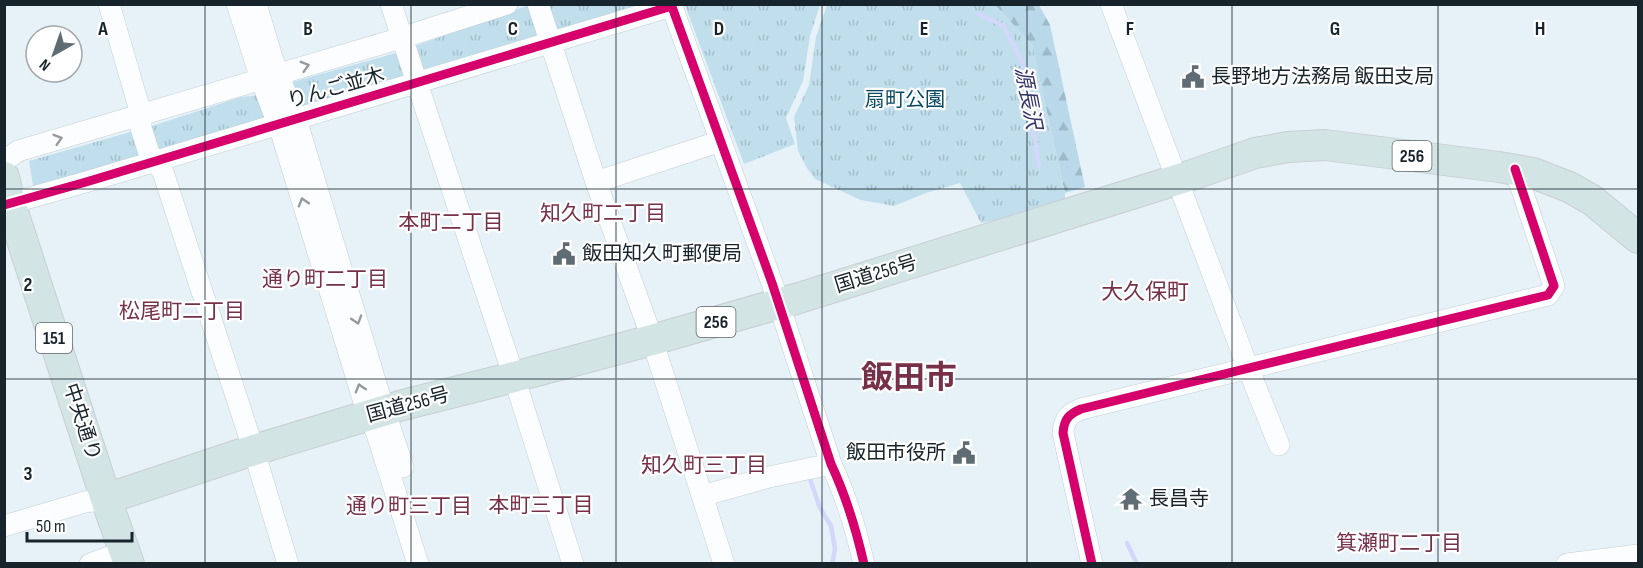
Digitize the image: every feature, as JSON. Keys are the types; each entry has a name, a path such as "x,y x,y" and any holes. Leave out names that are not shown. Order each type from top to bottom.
{"highway":[{"name":"国道256号","path":"106,499 403,405 652,340 779,303 1255,153 1288,147 1325,145 1533,173 1569,187 1592,200 1638,238"},
{"name":"中央通り","path":"6,195 127,557"}],"street":[{"path":"109,4 141,114 141,129 149,153 162,172 254,451 288,564"},
{"path":"237,4 287,121 377,413 433,564"},
{"path":"256,4 269,76"},
{"path":"391,4 573,564"},
{"name":"りんご並木","path":"4,161 18,151 401,38 507,4"},
{"path":"538,4 596,182 652,340 724,564"},
{"path":"1111,4 1279,445"},
{"path":"672,5 779,303 831,464 843,488 864,564"},
{"name":"りんご並木","path":"6,195 156,161 551,44 672,5"},
{"path":"596,182 721,141"},
{"path":"1092,564 1063,433 1069,414 1081,409 1548,296 1554,286 1507,168"},
{"path":"377,413 377,434 418,564"},
{"path":"702,496 769,477 831,464"},
{"path":"4,526 84,502 106,499"},
{"path":"1566,564 1638,555"},
{"path":"90,564 127,557"}],"green space":[{"path":"650,4 34,191 29,161 396,53 529,5"},
{"path":"685,5 820,5 810,36 803,81 786,118 795,144 744,164"},
{"name":"扇町公園","path":"827,5 995,5 1032,45 1065,193 1065,202 1017,216 981,223 960,183 894,206 861,200 815,179 798,151 794,117 809,85 816,37"},
{"path":"995,5 1039,5 1050,25 1085,187 1065,193 1032,45"}],"waterway":[{"name":"源長沢","path":"979,14 1004,26 1024,66 1039,166"},
{"path":"809,476 820,508 831,526 835,549 832,564"},
{"name":"源長沢","path":"1127,543 1137,564"}],"cycle path":[{"path":"671,4 772,283 831,464 850,513 864,564"},
{"path":"4,205 672,6"},
{"path":"1092,564 1063,433 1070,415 1081,409 1548,295 1554,286 1515,169"}],"place":[{"name":"長野地方法務局 飯田支局","path":"1193,77"},
{"name":"飯田知久町郵便局","path":"564,254"},
{"name":"飯田市役所","path":"964,453"},
{"name":"長昌寺","path":"1131,499"}],"district":[{"name":"知久町二丁目","path":"603,213"},
{"name":"本町二丁目","path":"451,222"},
{"name":"通り町二丁目","path":"325,279"},
{"name":"大久保町","path":"1145,292"},
{"name":"松尾町二丁目","path":"182,311"},
{"name":"飯田市","path":"909,378"},
{"name":"知久町三丁目","path":"704,465"},
{"name":"本町三丁目","path":"541,505"},
{"name":"通り町三丁目","path":"409,506"},
{"name":"箕瀬町二丁目","path":"1399,543"}]}
